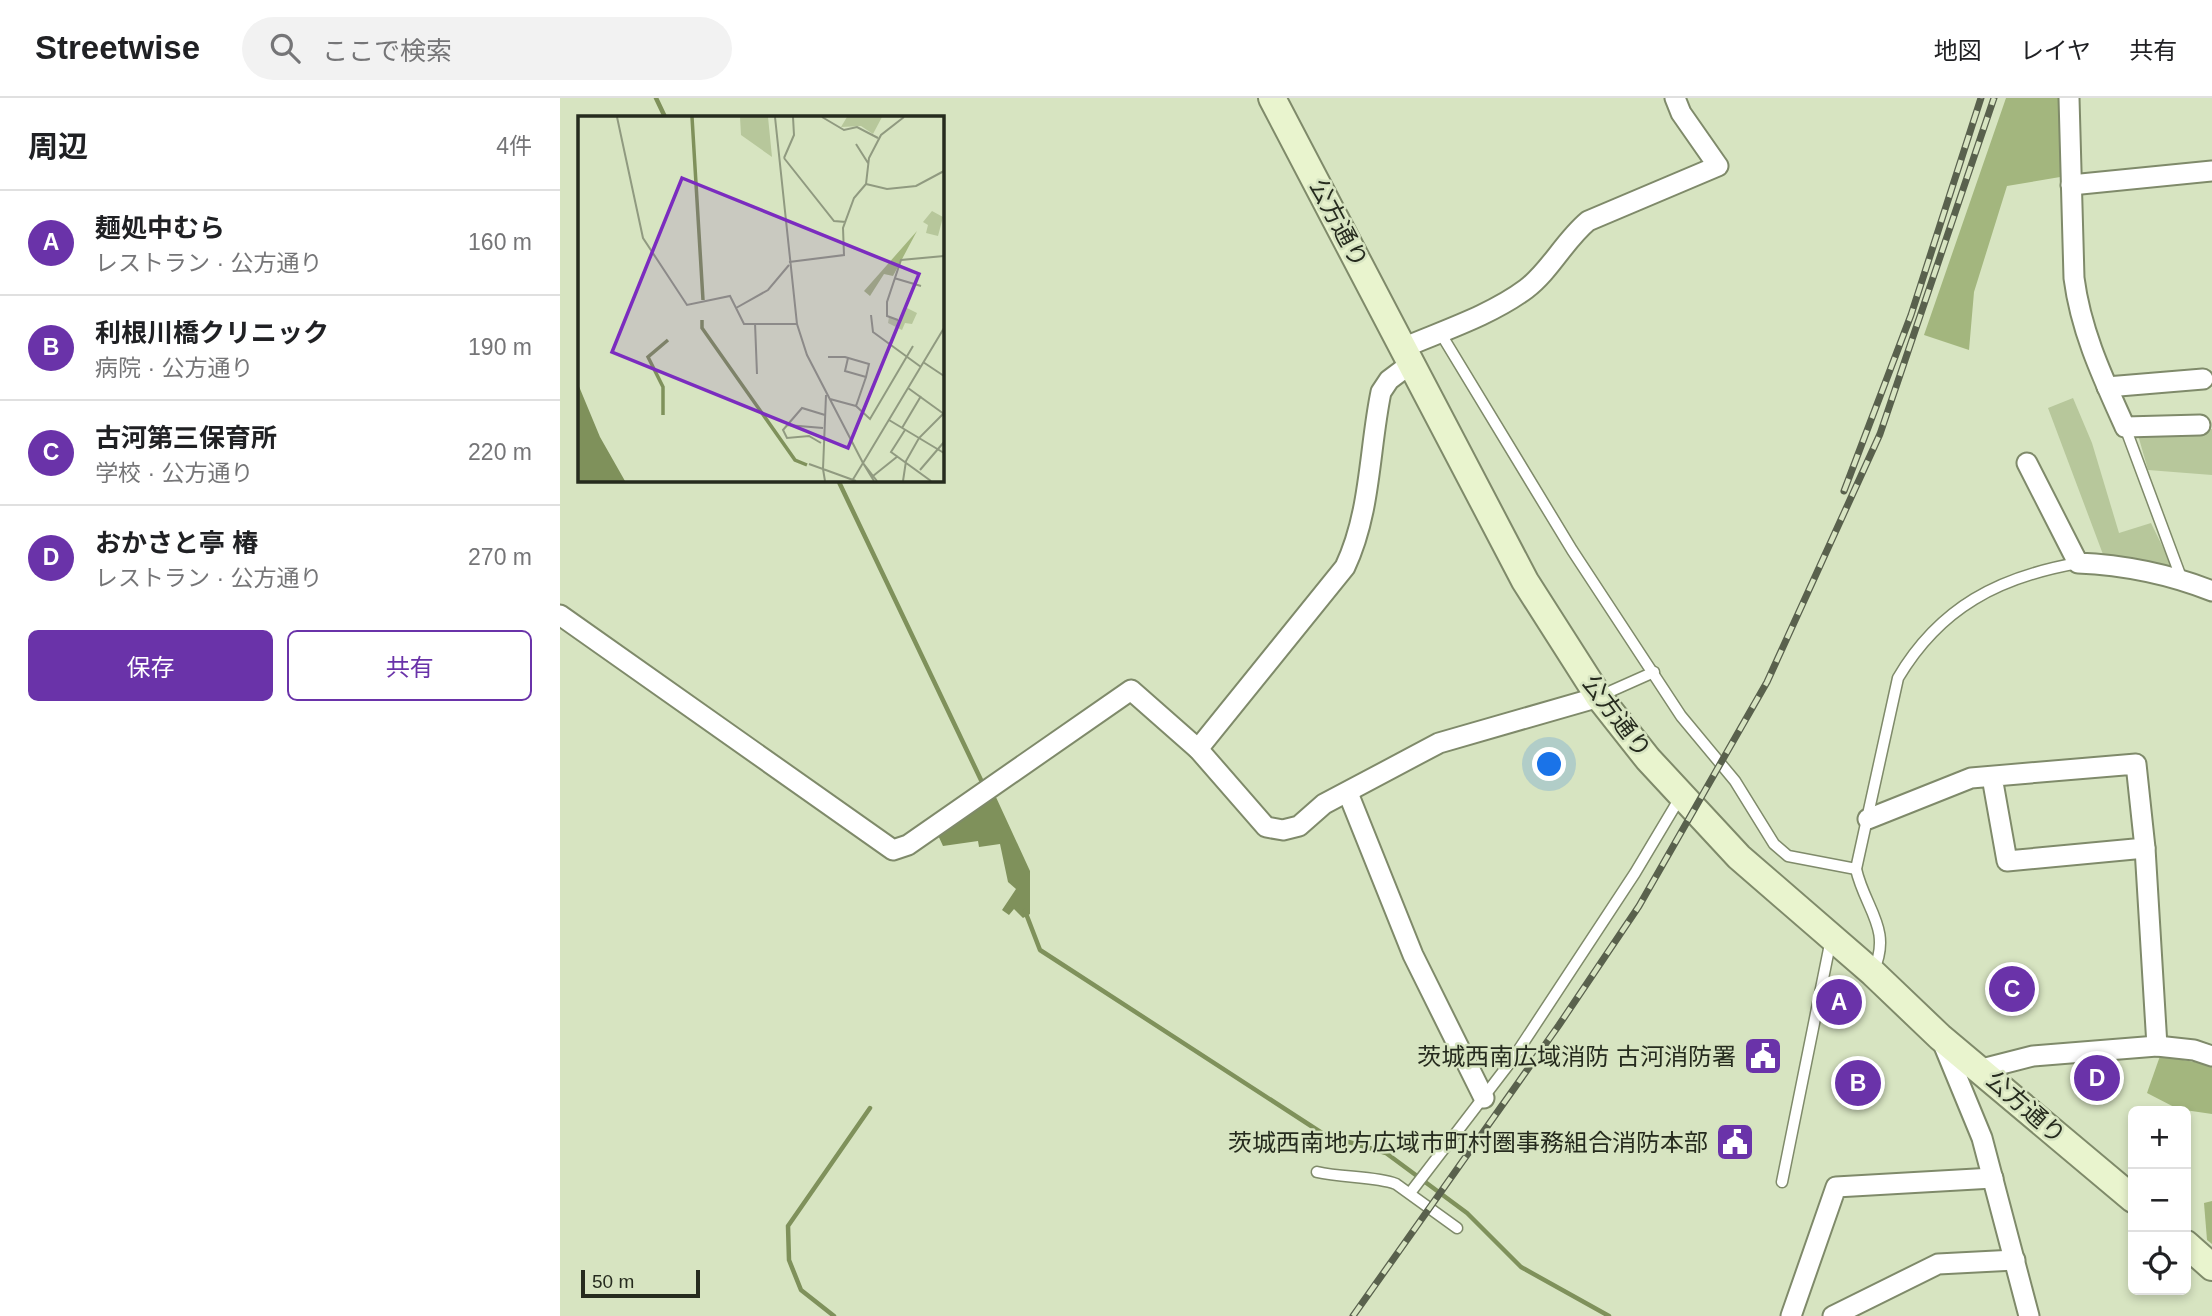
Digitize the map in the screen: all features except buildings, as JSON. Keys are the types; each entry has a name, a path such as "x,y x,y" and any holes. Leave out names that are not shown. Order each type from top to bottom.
{"street":[{"name":"公方通り","path":"1272,98 1409,354 1525,581 1599,697 1648,759 1739,857 1873,973 1940,1037 1982,1069 2128,1195"},
{"path":"1198,750 1345,566 1357,542 1362,520 1381,392 1409,354 1525,290 1572,235 1588,221 1718,166 1681,113 1675,98"},
{"path":"2070,98 2071,186 2078,307 2089,347 2125,427 2200,425"},
{"path":"2071,186 2212,171"},
{"path":"2107,387 2203,379"},
{"path":"2027,463 2078,563 2112,564 2182,580 2212,591"},
{"path":"560,615 893,850 908,845 1131,690 1198,750 1266,827 1283,830 1299,826 1324,804 1439,743 1599,697"},
{"path":"1868,819 1971,778 2136,764 2145,848 2157,1046"},
{"path":"1992,776 2007,861 2145,848"},
{"path":"1348,793 1413,955 1484,1098"},
{"path":"1940,1037 1982,1138 2029,1316"},
{"path":"1982,1069 2033,1056 2157,1046 2194,1050 2212,1056"},
{"path":"1791,1316 1836,1187 1993,1178"},
{"path":"2191,1248 2212,1267"},
{"path":"1833,1316 1938,1264 2015,1259"}],"lane":[{"path":"1441,334 1565,539 1681,716 1735,781 1774,844 1788,856 1856,869"},
{"path":"2125,427 2182,580"},
{"path":"1873,973 1880,959 1881,940 1876,915 1859,882 1856,869 1898,678 1914,651 1944,621 1979,594 2014,578 2078,563"},
{"path":"1599,697 1654,672"},
{"path":"1413,1190 1484,1098 1595,934 1681,795"},
{"path":"1782,1182 1832,937"},
{"path":"1317,1172 1360,1180 1385,1180 1413,1190 1457,1228"}],"shaded area":[{"path":"2006,98 2061,98 2066,176 2007,186 1974,292 1969,350 1924,335"},
{"path":"2073,398 2092,443 2119,533 2151,523 2175,572 2104,557 2048,408"},
{"path":"2212,429 2212,475 2148,470 2138,435"},
{"path":"995,795 1030,871 1030,914 1023,918 1014,909 1009,915 1002,910 1016,889 1008,882 1000,844 979,847 978,841 943,846 937,833"},
{"path":"2160,1056 2212,1065 2212,1114 2191,1111 2191,1106 2172,1106 2147,1093"},
{"path":"2212,1201 2212,1244 2207,1240 2204,1203"}],"waterway":[{"path":"656,98 665,116"},
{"path":"838,481 981,780"},
{"path":"1025,911 1040,950 1325,1135 1386,1153 1467,1213 1521,1267 1609,1316"},
{"path":"834,1316 801,1290 789,1260 788,1226 870,1108"}],"railway":[{"path":"1844,491 1911,315 1981,98"},
{"path":"1353,1316 1559,1025 1639,906 1767,682 1880,434 1994,98"}],"place":[{"name":"古河第三保育所","path":"2012,989"},
{"name":"麺処中むら","path":"1839,1002"},
{"name":"茨城西南広域消防 古河消防署","path":"1763,1056"},
{"name":"おかさと亭 椿","path":"2097,1078"},
{"name":"利根川橋クリニック","path":"1858,1083"},
{"name":"茨城西南地方広域市町村圏事務組合消防本部","path":"1735,1142"}]}
